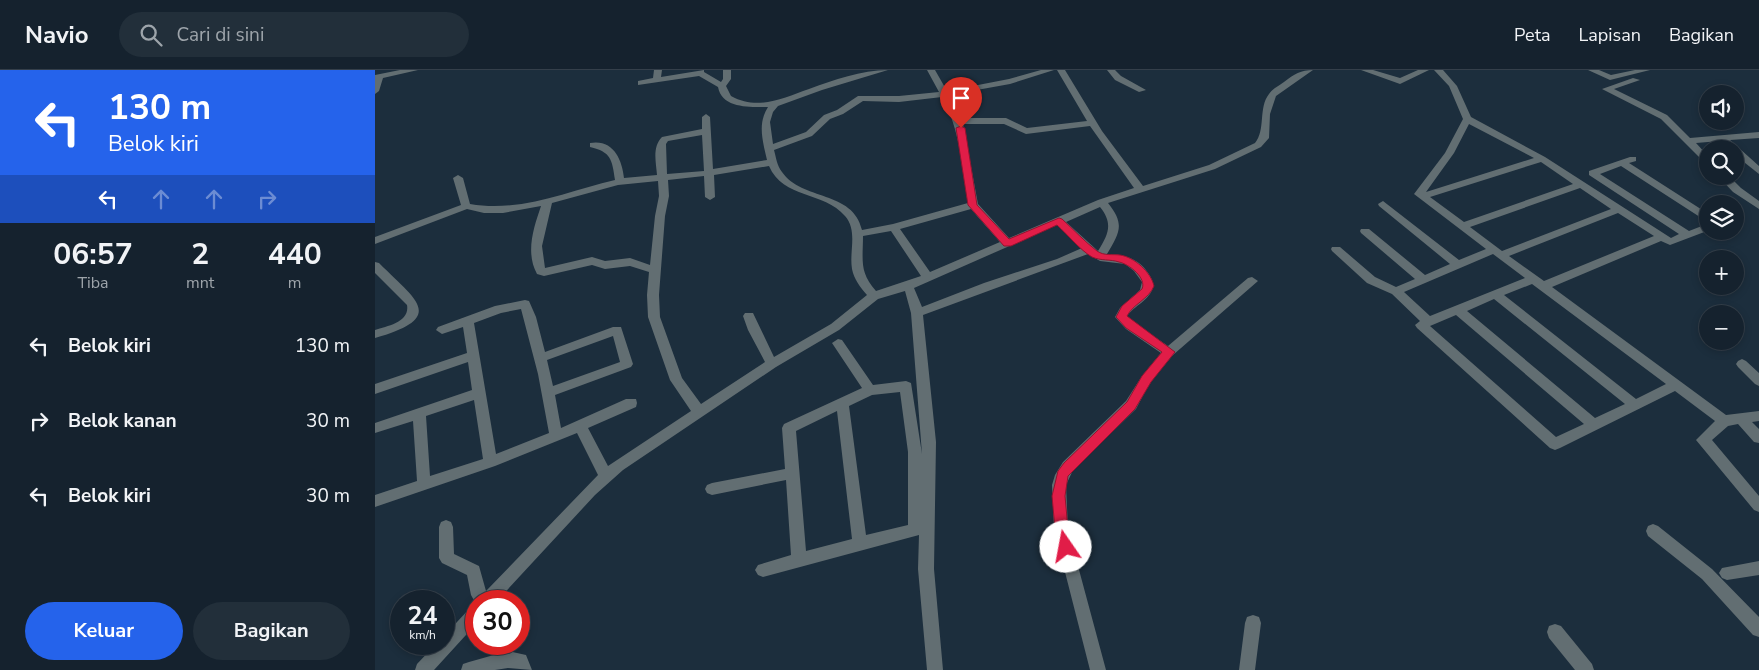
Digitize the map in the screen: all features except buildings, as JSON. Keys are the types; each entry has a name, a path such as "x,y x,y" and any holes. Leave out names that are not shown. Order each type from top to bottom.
{"street":[{"path":"375,91 376,75 414,70"},
{"path":"657,80 658,70"},
{"path":"727,70 727,79 722,86 722,92 730,100 743,103 775,104 840,81 884,70"},
{"path":"931,70 958,121 973,205 1007,243"},
{"path":"770,148 809,134 827,117 840,112 861,98 899,99 943,94 1010,81 1050,70"},
{"path":"1061,70 1092,124 1117,161 1140,188"},
{"path":"1111,70 1118,78 1142,90"},
{"path":"495,590 606,476 618,466 772,364 835,326 874,296 908,286 927,276 1102,202 1140,188 1211,167 1258,145 1264,138 1266,114 1272,95 1297,76 1309,70"},
{"path":"1365,70 1400,81 1425,70"},
{"path":"1438,70 1447,76 1456,91 1467,119 1542,159 1670,242 1699,230"},
{"path":"1592,70 1610,78 1646,70"},
{"path":"641,83 700,72 722,86"},
{"path":"1636,80 1606,89 1663,117 1699,151"},
{"path":"775,104 766,116 766,134 773,162 779,176 793,186 834,203 850,215 855,222 858,234 858,274 874,296"},
{"path":"706,117 709,196"},
{"path":"1467,119 1449,153 1419,194 1724,421"},
{"path":"958,121 1006,121 1026,131 1092,124"},
{"path":"700,413 676,380 659,336 653,307 660,216 664,196 660,150 662,142 667,138 707,131"},
{"path":"1691,142 1759,134"},
{"path":"1722,138 1759,171"},
{"path":"593,146 606,148 611,151 618,167 620,181"},
{"path":"1423,196 1542,159"},
{"path":"1633,159 1592,173 1688,235"},
{"path":"375,241 466,206 480,209 499,209 548,201 620,181 662,178 773,162"},
{"path":"1622,163 1699,212"},
{"path":"458,178 466,206"},
{"path":"1463,226 1581,184"},
{"path":"1732,185 1759,206"},
{"path":"548,201 536,248 541,270 544,272 592,261 605,265 630,262 655,270"},
{"path":"1100,257 1114,233 1116,225 1114,216 1102,202"},
{"path":"1383,204 1458,265"},
{"path":"858,234 894,227 973,205"},
{"path":"1396,291 1458,265 1620,209"},
{"path":"1059,221 1100,257 1127,260 1141,271 1148,280 1149,286 1147,291 1125,309 1121,317 1130,326 1169,352"},
{"path":"894,227 927,276"},
{"path":"1365,231 1423,280"},
{"path":"1662,237 1538,282 1495,294 1421,325 1555,444 1676,386"},
{"path":"917,313 973,291 1054,265 1089,249"},
{"path":"1336,249 1371,280 1396,291 1429,322"},
{"path":"375,266 413,304 415,309 413,315 405,323 375,334"},
{"path":"1098,670 1061,529 1059,485 1068,466 1131,405 1147,379 1169,352 1253,281"},
{"path":"908,286 914,298 917,313 929,442 921,527"},
{"path":"1495,294 1635,405"},
{"path":"442,330 499,309 525,304 530,317 556,436"},
{"path":"1458,310 1595,425"},
{"path":"749,316 754,330 772,364"},
{"path":"468,322 490,462"},
{"path":"539,358 617,330 627,364 547,393"},
{"path":"838,344 870,390"},
{"path":"375,390 473,356"},
{"path":"1742,364 1759,381"},
{"path":"799,560 789,428 870,390 906,386 915,452 935,670"},
{"path":"375,428 479,393"},
{"path":"375,501 490,462 581,426 631,403"},
{"path":"842,403 860,544"},
{"path":"419,413 424,484"},
{"path":"1759,416 1724,421 1703,440 1759,506"},
{"path":"1741,419 1759,438"},
{"path":"581,426 590,448 606,476"},
{"path":"712,489 793,473"},
{"path":"446,527 447,558 458,564 465,565 474,571 478,590"},
{"path":"763,570 921,527"},
{"path":"1653,531 1707,574 1759,629"},
{"path":"1727,573 1759,568"},
{"path":"1247,670 1253,623"},
{"path":"423,670 465,625"},
{"path":"1555,632 1587,670"},
{"path":"469,670 495,662 517,660 521,661 524,670"}],"route":[{"path":"961,128 973,205 1007,243 1059,221 1100,257 1121,258 1133,264 1148,280 1149,286 1147,291 1125,309 1121,317 1130,326 1169,352 1156,365 1131,405 1068,466 1062,475 1059,485 1059,496 1061,529 1066,547"}]}
